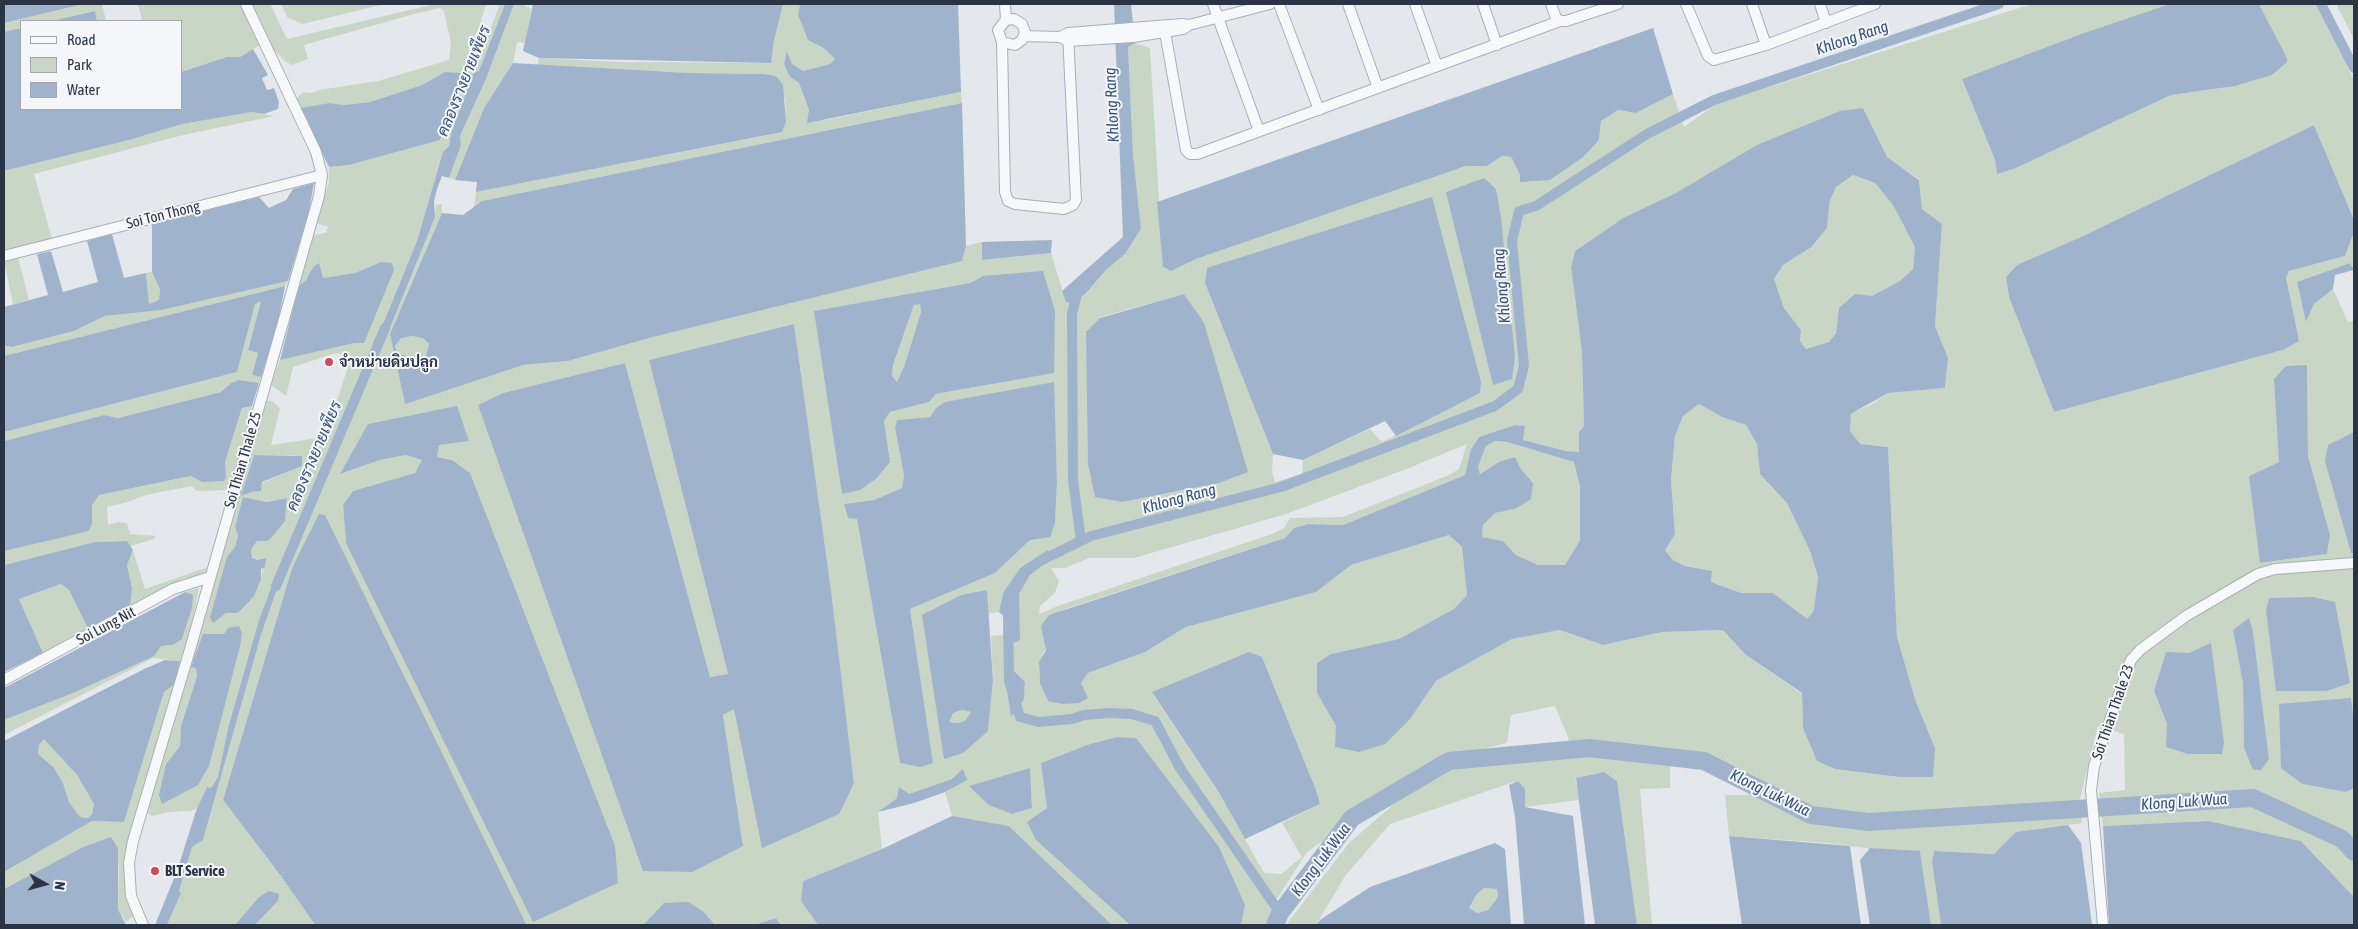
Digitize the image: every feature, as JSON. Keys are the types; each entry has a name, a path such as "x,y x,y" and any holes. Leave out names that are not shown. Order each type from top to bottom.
{"street":[{"name":"Soi Thian Thale 25","path":"143,925 130,896 129,863 133,841 319,196 322,175 316,152 246,4"},
{"path":"1005,4 1006,20 998,30 1002,42 1006,192 1008,201 1015,204 1064,209 1073,206 1076,200 1065,37"},
{"path":"1213,4 1259,132"},
{"path":"1002,42 1015,45 1024,36 1065,37 1111,34 1188,25 1270,4"},
{"path":"1279,4 1319,110"},
{"path":"1348,4 1378,88"},
{"path":"1415,4 1438,66"},
{"path":"1483,4 1497,45"},
{"path":"1551,4 1556,18 1560,22"},
{"path":"1165,32 1186,150 1190,154 1197,154 1560,22 1566,22 1618,4"},
{"path":"1686,4 1710,58 1714,60 1766,45 1875,4"},
{"path":"1752,4 1766,45"},
{"path":"1820,4 1826,23"},
{"path":"1006,20 1014,19 1022,24 1024,36"},
{"path":"1133,32 1165,32 1188,25"},
{"name":"Soi Ton Thong","path":"4,256 322,175"},
{"name":"Soi Thian Thale 23","path":"2103,925 2092,824 2091,790 2094,766 2131,660 2140,650 2186,616 2258,574 2275,569 2354,563"},
{"name":"Soi Lung Nit","path":"4,680 173,589 210,578"}],"green space":[{"path":"84,4 102,4 106,20 97,20 94,11 55,20 20,20 20,28 4,32 4,23"},
{"path":"138,4 240,4 260,45 240,57 227,57 182,72 182,20 142,20"},
{"path":"251,4 270,4 287,39 435,4 486,4 479,28 468,50 481,53 500,4 505,4 479,71 474,72 451,133 449,146 444,154 435,180 417,241 381,329 374,341 386,329 435,217 436,205 442,204 442,213 390,334 405,403 523,365 568,361 653,337 961,261 966,246 982,242 983,260 1051,253 1066,302 1086,293 1106,270 1125,254 1141,229 1133,154 1128,47 1135,43 1150,48 1163,267 1171,271 1196,259 1466,166 1487,166 1502,156 1511,157 1520,175 1599,141 1601,121 1618,110 1636,113 1673,94 1684,127 1716,104 2032,4 2170,4 2081,34 1962,79 1995,160 1997,174 2014,169 2171,95 2235,86 2287,58 2259,4 2316,4 2354,80 2354,220 2314,125 2083,236 2017,265 2006,277 2009,297 2054,412 2283,350 2298,341 2286,278 2289,271 2345,256 2354,232 2354,270 2350,263 2297,282 2306,321 2314,304 2333,289 2348,322 2354,321 2354,432 2328,445 2351,553 2354,553 2354,722 2351,698 2302,784 2346,792 2354,788 2354,897 2301,841 2208,821 2103,826 2099,793 2125,790 2124,734 2098,726 2080,799 2082,823 2016,832 1994,854 1934,851 1932,862 1941,925 1931,925 1920,851 1889,851 1827,843 1729,836 1725,795 1750,795 1738,768 1670,749 1670,788 1640,789 1652,925 1637,925 1617,781 1604,772 1576,778 1575,776 1579,800 1525,807 1525,789 1517,781 1390,824 1345,876 1316,925 1286,925 1349,843 1410,790 1454,766 1571,755 1568,737 1555,706 1511,715 1507,743 1445,758 1368,798 1324,840 1307,852 1271,908 1271,921 1268,925 1241,925 1242,923 1159,769 1136,738 1087,745 1041,763 1047,808 1036,840 1130,925 1112,925 1009,826 952,816 945,792 966,780 952,779 897,798 878,812 882,849 803,881 801,901 818,925 781,925 776,918 754,925 715,925 704,912 664,903 643,925 513,925 519,923 526,924 292,568 223,800 281,876 315,925 255,925 278,901 258,898 235,925 167,925 181,893 179,891 192,847 203,840 261,635 283,573 259,620 228,728 218,777 211,788 207,787 197,808 191,811 169,812 152,816 147,813 264,400 272,401 280,408 271,445 325,437 350,361 348,355 336,353 293,367 286,396 271,385 280,360 355,343 364,343 381,262 355,273 322,278 319,264 313,267 306,280 299,286 314,235 326,233 328,227 317,223 329,182 329,167 349,165 439,140 451,101 457,89 445,72 422,85 370,102 344,105 329,103 300,108 295,100 303,92 313,93 319,90 378,81 449,60 451,43 444,11 440,8 304,45 308,59 292,65 285,61 270,46","holes":["1863,108 1887,157 1919,179 1922,209 1942,224 1935,326 1948,358 1945,388 1888,393 1872,404 1851,414 1850,431 1859,444 1888,447 1897,637 1916,702 1935,748 1899,777 1836,769 1817,761 1803,728 1802,694 1746,655 1724,630 1662,632 1603,645 1560,630 1512,639 1436,681 1410,719 1336,726 1317,693 1331,654 1399,639 1454,610 1467,595 1462,547 1449,535 1351,565 1316,592 1186,627 1145,652 1088,673 1081,683 1048,701 1040,683 1039,662 1065,609 1285,538 1294,528 1308,524 1343,525 1465,475 1471,449 1479,437 1515,425 1525,426 1523,440 1566,451 1579,452 1579,432 1584,426 1582,352 1571,267 1575,251 1623,218","983,276 1054,373 936,394 929,402 890,412 884,421 890,462 876,479 860,490 814,312 970,283","1205,283 1480,393 1382,442 1370,429 1303,460 1302,474 1275,482 1272,472 1273,454","1184,294 1219,483 1122,502 1100,317","794,324 831,590 854,783 734,709 723,715 743,845 478,405 503,393 625,363 710,677 728,674 649,360","2307,365 2308,456 2330,535 2327,554 2261,563 2249,476 2279,462","1053,382 1057,482 1055,523 1030,540 995,573 910,609 933,763 900,763 857,519 844,504 874,500 902,488 904,475 895,428 897,420 930,417 936,408","457,406 439,445 437,457 452,460 346,543 343,505 353,491 415,473 423,460 406,455 380,460 341,474","1467,444 1459,469 1447,476 1343,517 1290,518 1284,528 1272,534 1039,614 1040,606 1055,593 1059,581 1051,568 1065,568 1089,558 1134,558 1286,514","254,455 295,455 301,466 262,483 261,491 251,492","244,497 267,502 287,498 285,521 267,541 257,541 251,550 252,558 257,560 265,558 261,579 238,613 226,613 227,557 235,547 238,536 235,527","1048,550 1049,560 1030,574 1019,594 1018,616 1013,643 1004,635 991,636 993,681 988,731 944,759 961,595 987,591 988,613 999,612 1003,593 1020,568","2249,619 2253,631 2269,759 2244,748 2243,684 2233,631","203,634 224,634 198,785 176,795 166,764 180,746 181,726 197,676 196,668 192,667","2166,653 2189,653 2167,747 2167,724 2154,691","1262,657 1320,804 1282,823 1302,857 1281,874 1264,873 1218,791 1152,693","1025,682 1024,699 1011,716 1006,684","1030,768 1032,808 1012,814 970,787"]},
{"path":"281,4 385,4 302,24 287,17"},
{"path":"514,4 522,4 531,9 525,43 517,42 513,63 484,108 455,180 449,178 461,145 460,136 486,79"},
{"path":"783,4 800,4 798,15 808,40 825,49 835,59 830,64 803,71 792,65 788,53 790,77 799,83 809,110 825,120 961,92 962,103 482,201 474,208 476,192 782,132 786,122 785,99 776,76 538,65 539,58 622,62 771,63"},
{"path":"2336,4 2354,4 2354,39"},
{"path":"252,112 274,116 183,135 34,174 52,239 4,252 4,171 133,139 182,124"},
{"path":"1853,175 1875,183 1893,205 1915,247 1913,269 1900,281 1872,296 1839,308 1836,333 1829,342 1806,349 1800,341 1801,330 1784,308 1774,279 1783,265 1813,247 1827,228 1830,200 1836,187"},
{"path":"18,257 29,300 13,304 4,260"},
{"path":"152,272 160,289 159,300 149,304 146,273"},
{"path":"288,281 285,286 4,356 4,346 12,347 74,331 105,316 162,310"},
{"path":"261,301 248,350 258,353 252,375 261,377 259,383 239,380 231,383 221,392 118,418 104,415 4,441 4,432 237,372 255,303"},
{"path":"920,303 921,312 904,367 897,383 892,376 893,365 914,305"},
{"path":"423,337 429,344 426,356 406,356 397,353 395,346 401,338"},
{"path":"1699,404 1722,417 1746,425 1757,444 1760,474 1787,503 1810,551 1818,578 1814,610 1806,620 1773,593 1741,593 1711,582 1712,571 1685,566 1673,560 1665,550 1675,534 1671,480 1675,436 1683,416"},
{"path":"252,406 247,431 231,485 225,490 197,491 192,486 146,495 107,507 108,525 118,522 127,523 130,534 156,536 154,539 130,546 127,541 95,542 4,565 4,551 10,548 89,531 92,523 92,505 99,495 191,476 202,482 226,477 225,462 242,408"},
{"path":"1495,441 1507,442 1574,462 1580,487 1580,540 1565,565 1538,565 1516,555 1503,541 1482,537 1483,525 1495,513 1515,509 1533,483 1521,469 1499,462 1480,474 1478,467 1486,446"},
{"path":"133,550 145,589 208,567 202,577 182,579 43,653 19,599 61,584 69,590 88,628 132,588 127,565"},
{"path":"199,588 185,656 180,661 153,658 4,735 4,720 73,693 161,646 173,645 193,595 185,592"},
{"path":"175,684 126,854 124,871 133,916 126,922 118,909 119,865 81,848 4,889 4,872 92,821 124,822 164,692"},
{"path":"962,710 971,712 966,720 959,723 948,722 953,713"},
{"path":"44,738 77,775 94,804 92,814 88,818 80,817 69,802 63,783 38,754 39,745"},
{"path":"1484,888 1497,889 1498,897 1488,910 1477,913 1469,909 1477,894"}],"water":[{"path":"4,4 84,4 4,23"},
{"path":"505,4 514,4 486,79 460,136 461,145 449,178 442,176 437,189 434,201 435,217 389,330 386,330 382,339 373,342 381,329 417,241 443,152 449,146 451,133 474,72 479,71"},
{"path":"533,4 783,4 771,63 539,58 523,51"},
{"path":"800,4 958,4 961,92 807,123 809,110 799,83 790,77 784,64 787,51 792,64 803,71 830,64 835,59 825,49 808,40 798,15"},
{"path":"1114,4 1131,4 1135,43 1128,47 1133,154 1141,229 1125,254 1106,270 1086,293 1073,304 1066,302 1062,291 1123,237"},
{"path":"2170,4 2259,4 2287,58 2287,62 2272,75 2235,86 2171,95 2014,169 1997,174 1995,160 1962,79 2081,34"},
{"path":"95,11 97,20 55,20"},
{"path":"20,28 20,110 182,110 182,72 227,57 240,57 253,49 268,75 262,78 267,90 274,88 279,102 278,109 264,114 252,112 182,124 133,139 4,171 4,32"},
{"path":"1653,28 1673,94 1636,113 1618,110 1601,121 1599,140 1583,157 1550,180 1520,182 1520,175 1511,157 1502,156 1487,166 1466,166 1196,259 1171,271 1163,267 1157,202"},
{"path":"513,63 776,76 783,85 786,122 782,132 476,192 477,182 455,180 484,108"},
{"path":"445,72 460,73 463,86 457,89 451,101 440,140 349,165 329,167 300,108 329,103 344,105 370,102 422,85"},
{"path":"962,103 966,246 962,261 653,337 568,361 523,365 405,404 390,334 442,213 463,215 482,201","holes":["412,336 423,338 429,344 426,356 406,356 397,353 395,346 401,338"]},
{"path":"1863,108 1887,157 1919,180 1922,209 1942,224 1935,326 1948,358 1945,388 1888,393 1851,414 1850,431 1860,444 1888,447 1897,637 1916,702 1935,748 1933,777 1899,777 1835,769 1817,761 1803,728 1802,693 1746,655 1723,630 1662,632 1603,645 1560,630 1512,639 1436,681 1410,719 1385,744 1359,752 1335,747 1336,726 1317,693 1317,663 1331,654 1399,639 1454,609 1467,595 1462,547 1449,535 1351,565 1316,592 1186,627 1145,652 1088,673 1081,683 1088,698 1079,703 1063,704 1048,701 1040,683 1039,662 1046,650 1041,626 1049,615 1285,538 1294,528 1308,524 1343,525 1465,475 1471,449 1479,437 1515,425 1525,426 1523,440 1566,451 1579,452 1579,432 1584,426 1582,352 1571,267 1575,251 1623,218 1676,193 1757,145 1840,111","holes":["1853,175 1875,183 1893,205 1915,247 1913,269 1900,281 1872,296 1855,294 1839,308 1836,333 1829,342 1806,349 1800,341 1801,330 1784,308 1774,279 1783,265 1812,247 1827,228 1830,200 1836,187","1699,404 1722,417 1746,425 1757,444 1760,474 1787,503 1810,551 1818,577 1814,610 1807,619 1773,593 1741,593 1711,582 1712,571 1685,566 1673,560 1665,550 1675,534 1671,480 1675,436 1683,416","1495,441 1507,442 1574,462 1580,487 1580,540 1565,565 1538,565 1516,555 1503,541 1482,537 1483,525 1495,513 1515,509 1531,499 1533,483 1521,469 1515,457 1499,462 1480,474 1478,467 1486,446"]},
{"path":"2314,125 2354,220 2354,232 2345,256 2289,271 2286,278 2299,341 2283,350 2054,412 2009,297 2006,277 2017,265 2083,236"},
{"path":"1484,178 1496,189 1501,217 1515,357 1512,379 1493,385 1446,192"},
{"path":"314,183 309,211 288,281 162,310 105,316 74,331 12,347 4,346 4,307 48,295 37,254 51,251 63,292 98,282 87,241 112,234 124,278 146,273 149,304 159,300 160,289 152,272 152,224 259,197 269,208 286,200 293,189"},
{"path":"1432,197 1481,382 1480,393 1396,436 1385,421 1303,460 1273,454 1205,283 1207,268"},
{"path":"1052,240 1051,253 982,260 982,242"},
{"path":"381,262 392,263 394,270 364,343 355,343 280,360 299,286 306,280 313,267 319,263 323,278 355,273"},
{"path":"2350,263 2354,270 2335,275 2333,289 2314,304 2306,322 2297,282"},
{"path":"1043,271 1055,311 1054,373 936,394 929,402 890,412 884,421 890,462 876,479 860,490 842,494 814,311 970,283 983,276","holes":["920,304 921,312 904,367 897,382 892,376 893,365 914,305"]},
{"path":"285,286 278,322 261,377 252,375 258,353 248,350 261,301 255,304 237,372 4,432 4,356"},
{"path":"1184,294 1204,323 1248,472 1219,483 1122,502 1095,497 1088,464 1086,332 1100,318"},
{"path":"794,324 831,590 854,783 839,814 762,848 734,709 723,715 743,846 692,872 643,871 478,405 503,393 625,363 710,677 728,674 649,360"},
{"path":"2307,365 2308,456 2330,535 2327,554 2260,563 2249,476 2279,462 2274,379 2286,366"},
{"path":"239,380 259,383 252,406 242,408 225,462 226,477 224,481 202,482 191,476 99,495 92,505 92,524 89,531 4,551 4,441 104,415 118,418 221,392 231,383"},
{"path":"1054,382 1057,482 1055,523 1050,537 1030,540 995,573 910,609 933,763 920,767 900,763 857,519 848,518 844,504 874,500 902,488 904,475 895,428 897,420 930,417 936,408 945,402"},
{"path":"457,406 469,441 439,445 437,457 452,460 470,473 615,846 618,883 533,922 346,543 343,505 353,491 415,473 422,460 406,455 380,460 340,474 368,424"},
{"path":"2354,432 2354,553 2351,553 2325,461 2328,445"},
{"path":"254,455 302,456 302,466 262,482 261,491 241,496"},
{"path":"243,497 267,502 287,498 285,521 272,537 267,541 257,541 251,550 252,558 257,560 266,558 265,567 261,569 261,579 254,596 238,613 226,613 213,623 210,617 227,557 235,547 238,536 235,527"},
{"path":"319,514 325,515 526,924 315,925 281,876 223,800 292,568"},
{"path":"127,541 133,550 127,565 132,588 130,606 88,628 69,590 61,584 19,599 43,653 4,672 4,565 95,542"},
{"path":"1048,550 1049,560 1030,575 1019,594 1020,640 1013,643 1007,619 999,612 1003,593 1020,568"},
{"path":"283,572 261,635 203,840 192,847 179,891 181,893 167,925 155,925 177,871 197,808 207,787 211,788 218,777 228,728 259,620 276,576"},
{"path":"987,590 993,681 988,731 963,753 944,759 922,615 961,595","holes":["962,710 971,712 966,720 959,723 949,722 953,713"]},
{"path":"185,592 193,595 192,608 182,639 173,645 161,646 154,656 73,693 4,720 4,688"},
{"path":"2313,597 2335,602 2350,683 2327,691 2276,691 2266,610 2269,598"},
{"path":"2249,618 2253,631 2269,759 2261,770 2253,770 2244,748 2243,684 2233,630"},
{"path":"239,626 242,634 240,646 209,766 198,785 162,804 159,795 166,764 180,746 181,726 197,676 196,668 191,667 203,634 224,634 228,628"},
{"path":"2211,643 2224,743 2222,754 2188,754 2166,747 2167,724 2154,691 2166,652 2189,653"},
{"path":"1249,652 1262,657 1320,804 1245,839 1218,791 1152,692"},
{"path":"165,660 180,661 175,684 164,692 124,822 92,821 4,872 4,741","holes":["44,739 77,775 94,804 92,814 88,818 80,817 69,802 63,783 54,768 38,754 39,745"]},
{"path":"1014,671 1025,682 1024,699 1011,717 1006,684"},
{"path":"2351,698 2354,722 2354,788 2346,792 2302,784 2281,768 2279,704"},
{"path":"1117,737 1136,738 1219,847 1245,905 1241,925 1130,925 1036,840 1027,822 1047,808 1041,763 1087,745"},
{"path":"1030,768 1032,808 1012,814 989,805 969,786"},
{"path":"963,769 967,780 945,792 914,803 878,812 897,798 899,787 909,794 952,779"},
{"path":"1604,772 1617,781 1637,925 1595,925 1576,778"},
{"path":"1518,781 1525,789 1525,807 1573,816 1585,925 1524,925 1515,817 1509,785"},
{"path":"952,816 1009,826 1112,925 818,925 801,901 803,881 882,849"},
{"path":"2208,821 2301,841 2354,897 2354,925 2109,925 2103,826"},
{"path":"2068,825 2081,843 2092,925 1941,925 1932,862 1934,851 1994,854 2016,832"},
{"path":"1729,836 1850,846 1861,925 1742,925"},
{"path":"111,837 118,848 118,909 126,925 4,925 4,889 81,848"},
{"path":"1495,843 1505,849 1511,925 1316,925 1320,920 1370,887","holes":["1484,888 1497,889 1498,897 1488,910 1477,913 1469,908 1477,894"]},
{"path":"1870,848 1920,851 1931,925 1870,925 1860,860"},
{"path":"269,891 279,894 278,901 255,925 235,925 258,898"},
{"path":"688,902 704,912 715,925 643,925 664,903"},
{"path":"776,918 781,925 754,925"}],"waterway":[{"name":"Khlong Rang","path":"1038,562 1091,536 1281,487 1495,406 1518,389 1524,366 1512,241 1519,211 1536,206 1647,134 1714,100 1999,4"},
{"path":"2321,4 2354,68"},
{"name":"Khlong Rang","path":"1078,290 1072,314 1073,480 1081,541"},
{"name":"คลองรางยายเพียร","path":"276,586 385,328"},
{"name":"Khlong Rang","path":"1008,616 1009,681 1020,717 1038,722 1109,713 1132,714 1155,721 1180,768 1280,913"},
{"name":"Klong Luk Wua","path":"1275,925 1280,913 1352,818 1449,761 1589,748 1704,761 1811,815 1869,822 2253,798 2342,839 2354,852"}],"place":[{"name":"จำหน่ายดินปลูก","path":"329,362"},
{"name":"BLT Service","path":"155,871"}]}
